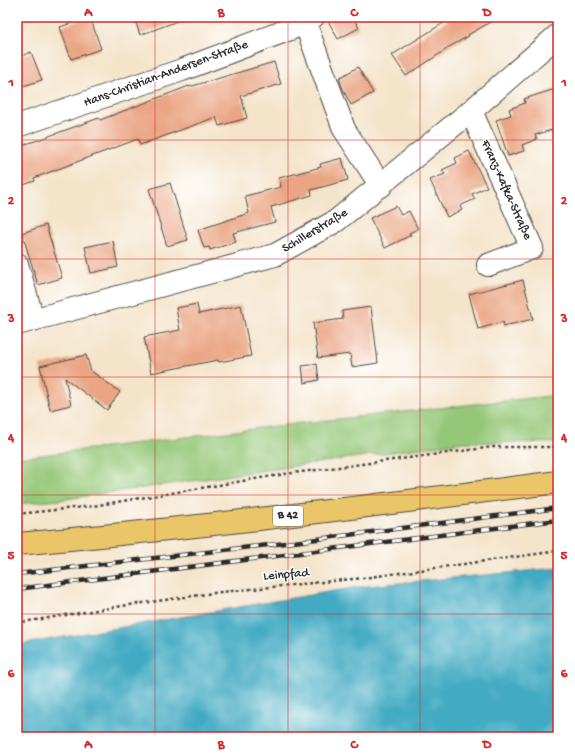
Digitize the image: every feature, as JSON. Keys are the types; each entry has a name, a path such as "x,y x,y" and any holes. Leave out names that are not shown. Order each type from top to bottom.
{"main road":[{"name":"B 42","path":"17,544 256,520 558,482"}],"street":[{"name":"Hans-Christian-Andersen-Straße","path":"17,126 182,70 307,19"},
{"path":"307,19 344,129 381,186"},
{"name":"Schillerstraße","path":"25,322 275,255 336,221 381,186 471,111 558,35"},
{"name":"Franz-Kafka-Straße","path":"471,111 532,248 488,265"},
{"path":"17,264 25,322"}],"path":[{"path":"17,514 93,506 285,474 493,447 558,447"},
{"name":"Leinpfad","path":"17,623 221,592 363,578 558,551"}],"green space":[{"path":"558,395 558,443 463,442 59,500 17,504 17,458 292,424"}],"water":[{"path":"558,568 558,737 17,737 17,645 357,587"}],"building":[{"path":"90,17 101,49 71,59 60,27"},
{"path":"134,17 183,17 183,19 140,35"},
{"path":"326,17 353,17 359,28 338,39"},
{"path":"453,17 499,17 447,48 406,76 392,55"},
{"path":"31,52 42,80 17,88 17,58"},
{"path":"274,62 281,84 241,96 247,118 219,126 216,117 140,145 138,139 34,178 35,181 17,187 17,147 99,118 100,120 189,86"},
{"path":"358,67 373,93 351,105 339,78"},
{"path":"558,88 558,128 535,135 537,139 522,145 524,151 508,156 496,120 511,115 509,109 525,103 524,99"},
{"path":"469,151 487,187 472,194 475,199 460,206 462,210 447,217 430,180 445,174 442,170 457,163 455,158"},
{"path":"342,158 348,180 311,190 312,195 271,207 275,222 233,233 236,242 210,250 209,247 204,248 198,230 249,213 245,196 281,187 279,178 321,167 320,164"},
{"path":"170,183 188,240 167,246 149,189"},
{"path":"396,206 401,215 409,211 418,229 409,233 411,235 385,248 370,218"},
{"path":"46,225 62,278 38,285 22,233"},
{"path":"113,241 118,267 91,273 85,247"},
{"path":"523,280 533,319 504,326 503,322 478,329 469,294"},
{"path":"197,304 199,314 241,305 251,356 219,362 218,360 151,373 144,337 180,330 176,308"},
{"path":"371,307 378,363 352,367 350,354 318,358 313,323 343,319 342,311"},
{"path":"86,355 91,371 120,392 107,410 65,378 71,405 50,410 40,366"},
{"path":"317,364 319,380 304,383 302,366"}],"railway":[{"path":"17,574 294,542 558,508"},
{"path":"17,589 558,520"}]}
